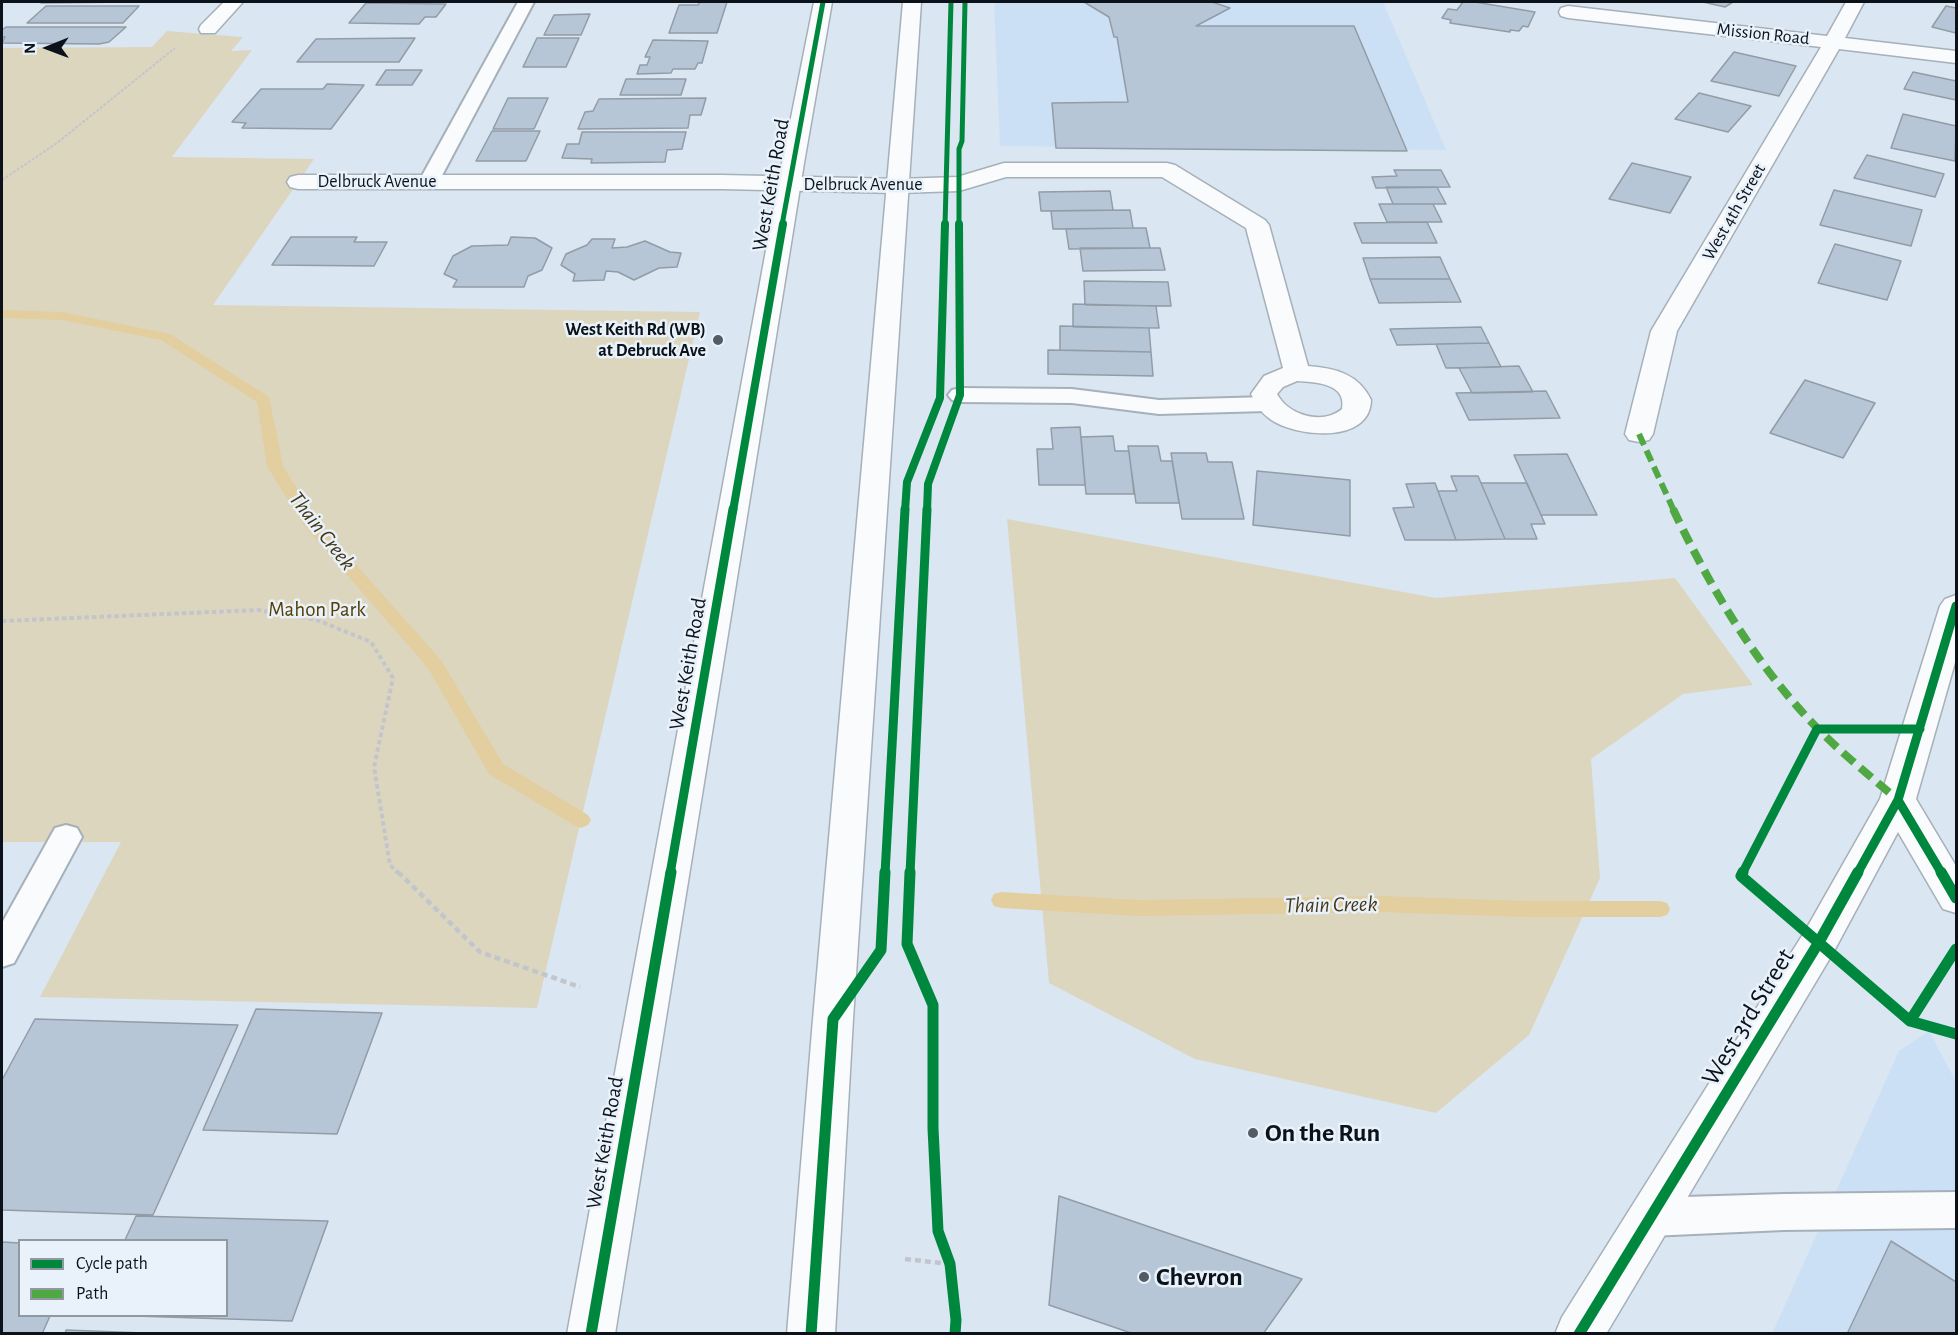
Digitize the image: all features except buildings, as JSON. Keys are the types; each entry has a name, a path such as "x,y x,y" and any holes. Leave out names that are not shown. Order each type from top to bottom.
{"main road":[{"path":"208,29 234,2"},
{"name":"West Keith Road","path":"591,1334 789,185 824,2"},
{"path":"811,1334 837,960 912,2"},
{"name":"West 4th Street","path":"1639,434 1665,331 1834,42 1855,2"},
{"name":"Mission Road","path":"1568,12 1956,57"},
{"name":"Delbruck Avenue","path":"298,182 722,182 898,186 959,184 1004,170 1167,170 1257,225 1297,373"},
{"path":"1297,373 1333,378 1346,385 1355,394 1358,404 1354,413 1345,420 1328,425 1310,425 1284,418 1267,404 1264,393 1269,384 1280,376 1297,373"},
{"name":"West 3rd Street","path":"1579,1334 1819,942 1898,801 1956,606"},
{"path":"1898,801 1956,898"}],"lane":[{"path":"428,183 526,2"},
{"path":"960,395 1072,396 1139,406 1267,404"},
{"path":"2,953 66,837"},
{"path":"1650,1217 1956,1210"}],"path":[{"path":"2,180 57,143 189,37 208,29"},
{"path":"2,621 258,610 317,620 371,642 393,678 374,767 390,865 480,952 580,987"},
{"path":"946,1253 951,1275"},
{"path":"905,1259 950,1264"}],"shaded area":[{"path":"994,2 1383,2 1446,150 1000,146"},
{"path":"1929,1031 1956,1082 1956,1333 1772,1334 1899,1051"}],"green space":[{"name":"Mahon Park","path":"167,31 243,37 231,51 252,50 172,157 314,159 213,305 700,312 537,1008 40,997 121,842 2,842 2,48 152,47"},
{"path":"1007,519 1436,598 1675,578 1753,685 1683,694 1591,759 1600,878 1529,1035 1436,1113 1195,1059 1049,983"}],"waterway":[{"name":"Thain Creek","path":"2,314 62,316 165,337 264,400 275,466 311,524 435,664 496,769 581,820"},
{"name":"Thain Creek","path":"1001,900 1139,908 1379,904 1526,909 1660,909"}],"marked path":[{"path":"1639,434 1694,551 1737,626 1761,661 1817,728 1898,800"}],"cycle path":[{"path":"591,1334 793,163 823,2"},
{"path":"811,1334 833,1019 881,950 907,482 940,398 951,2"},
{"path":"955,1334 956,1320 950,1264 938,1231 933,1128 933,1005 907,944 928,484 960,395 959,149 962,141 965,2"},
{"path":"1579,1334 1819,942 1898,800 1956,606"},
{"path":"1920,729 1817,729 1741,876 1910,1021 1956,1034"},
{"path":"1898,800 1956,898"},
{"path":"1910,1021 1956,949"}],"place":[{"name":"West Keith Rd (WB) at Debruck Ave","path":"718,340"},
{"name":"On the Run","path":"1253,1133"},
{"name":"Chevron","path":"1144,1277"}]}
